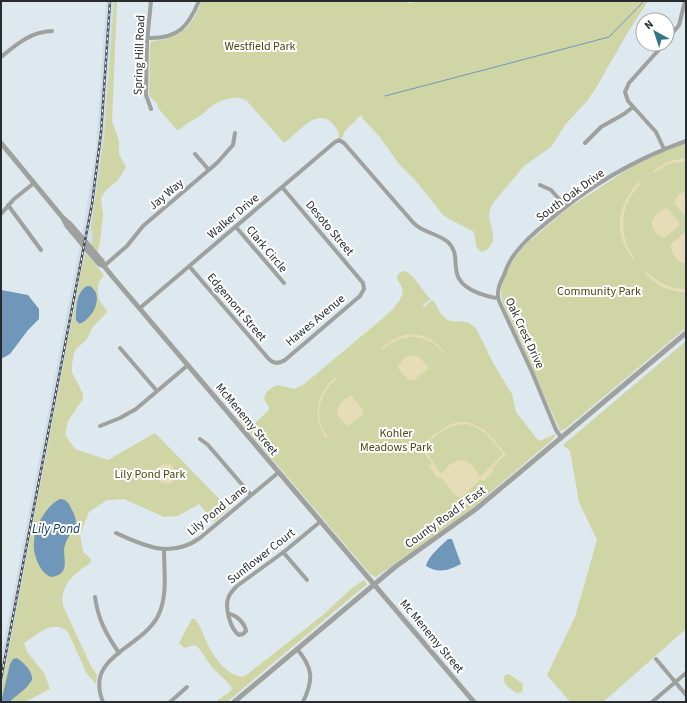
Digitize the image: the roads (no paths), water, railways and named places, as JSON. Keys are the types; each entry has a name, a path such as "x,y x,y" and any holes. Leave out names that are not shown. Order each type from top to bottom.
{"street":[{"name":"Spring Hill Road","path":"150,109 146,95 151,1"},
{"path":"148,38 164,37 180,31 191,19 199,1"},
{"path":"675,30 679,25 685,1"},
{"path":"1,57 25,38 38,32 52,31"},
{"path":"657,52 627,85 626,95 627,100 654,129 664,149"},
{"path":"585,143 601,127 633,107"},
{"name":"Jay Way","path":"104,266 128,245 142,227 209,170 233,146 235,133"},
{"name":"Walker Drive","path":"140,308 335,142 340,140"},
{"name":"Oak Crest Drive","path":"340,140 410,220 420,228 450,244 454,253 457,274 463,284 470,290 498,298 556,430 561,437"},
{"name":"South Oak Drive","path":"498,298 499,285 508,265 516,252 539,229 566,207 629,166 664,149 686,141"},
{"path":"1,143 34,183 8,205 1,214"},
{"path":"195,154 209,170"},
{"name":"McMenemy Street","path":"34,183 102,261 104,266 375,584"},
{"path":"540,185 550,190 566,207"},
{"name":"Desoto Street","path":"282,187 363,282"},
{"path":"8,205 40,250"},
{"name":"Clark Circle","path":"236,227 284,283"},
{"name":"Edgemont Street","path":"189,266 270,360"},
{"name":"Hawes Avenue","path":"270,360 277,363 285,360 362,294 365,288 363,282"},
{"name":"County Road F East","path":"234,702 415,552 469,515 686,333"},
{"path":"120,348 157,391"},
{"path":"100,426 130,413 188,365"},
{"path":"200,439 208,445 251,495"},
{"name":"Lily Pond Lane","path":"116,532 147,546 164,549 182,547 198,540 279,472"},
{"name":"Sunflower Court","path":"230,614 234,615 245,627 246,631 243,634 239,635 236,632 229,620 230,614 227,603 231,592 321,521"},
{"path":"103,702 99,689 101,674 107,663 119,652 147,632 159,613 164,594 164,549"},
{"path":"283,552 307,580"},
{"name":"Mc Menemy Street","path":"375,584 474,702"},
{"path":"95,596 97,611 102,625 119,652"},
{"path":"297,649 306,661 310,672 310,688 303,702"},
{"path":"656,659 686,695"},
{"path":"652,702 686,673"},
{"path":"170,702 188,687"}],"water":[{"path":"90,286 94,290 97,295 97,301 93,312 79,324 76,320 77,301 83,289"},
{"path":"1,290 28,295 39,309 39,319 28,330 10,354 1,359"},
{"name":"Lily Pond","path":"60,499 69,504 76,521 76,525 65,545 64,569 62,573 51,577 39,566 34,545 36,530 42,518 50,507"},
{"path":"448,539 452,539 461,564 444,570 435,570 426,566 432,555"},
{"path":"17,658 30,670 32,680 26,688 9,702 1,702 10,664 13,659"}],"waterway":[{"path":"385,96 609,37 644,1"}],"railway":[{"path":"1,679 92,204 101,133 110,1"}],"park label":[{"name":"Westfield Park","path":"260,46"},
{"name":"Community Park","path":"599,291"},
{"name":"Kohler Meadows Park","path":"396,440"},
{"name":"Lily Pond Park","path":"150,474"}]}
